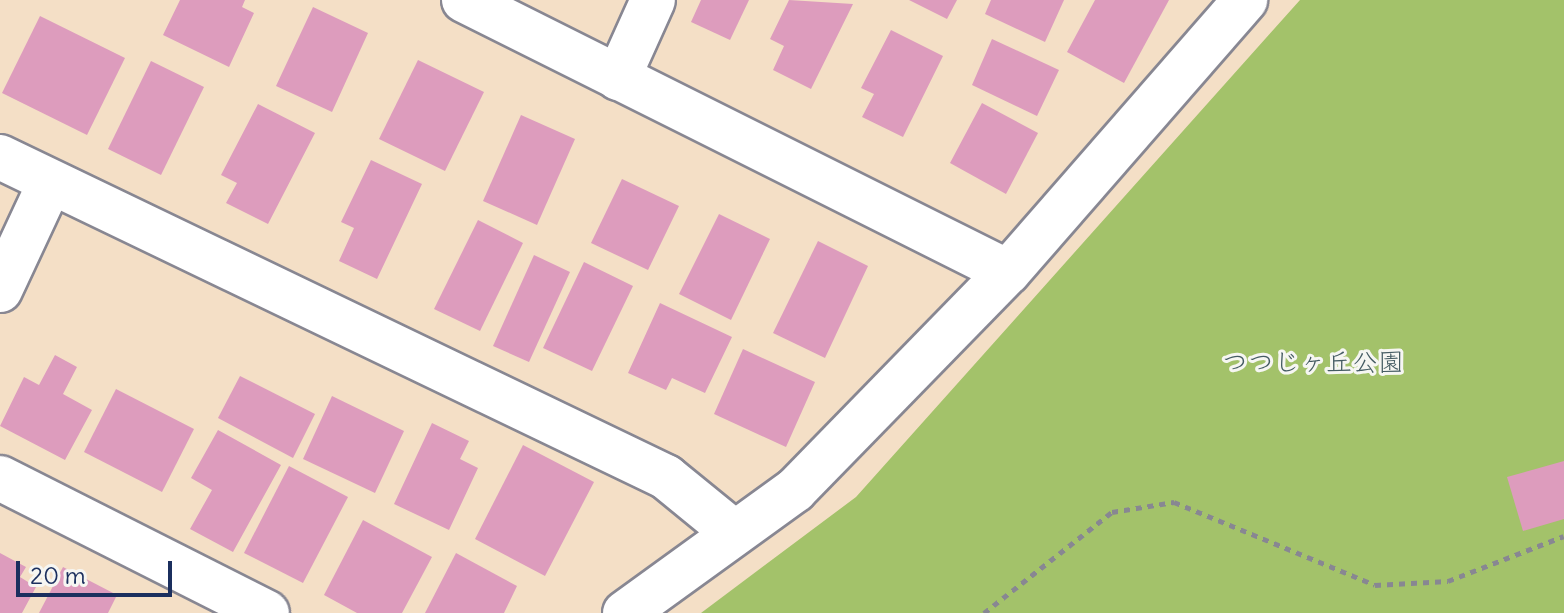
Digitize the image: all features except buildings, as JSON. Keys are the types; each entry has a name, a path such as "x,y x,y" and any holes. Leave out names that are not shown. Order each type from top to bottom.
{"street":[{"path":"464,0 1008,272"},
{"path":"618,78 653,0"},
{"path":"625,613 731,530 795,490 1008,272 1245,0"},
{"path":"0,157 666,477 731,530"},
{"path":"0,290 50,183"},
{"path":"0,478 267,613"}],"path":[{"path":"984,613 1112,512 1174,502 1375,585 1448,581 1564,536"}],"green space":[{"name":"つつじヶ丘公園","path":"1300,0 1564,0 1564,613 701,613 856,497"}]}
